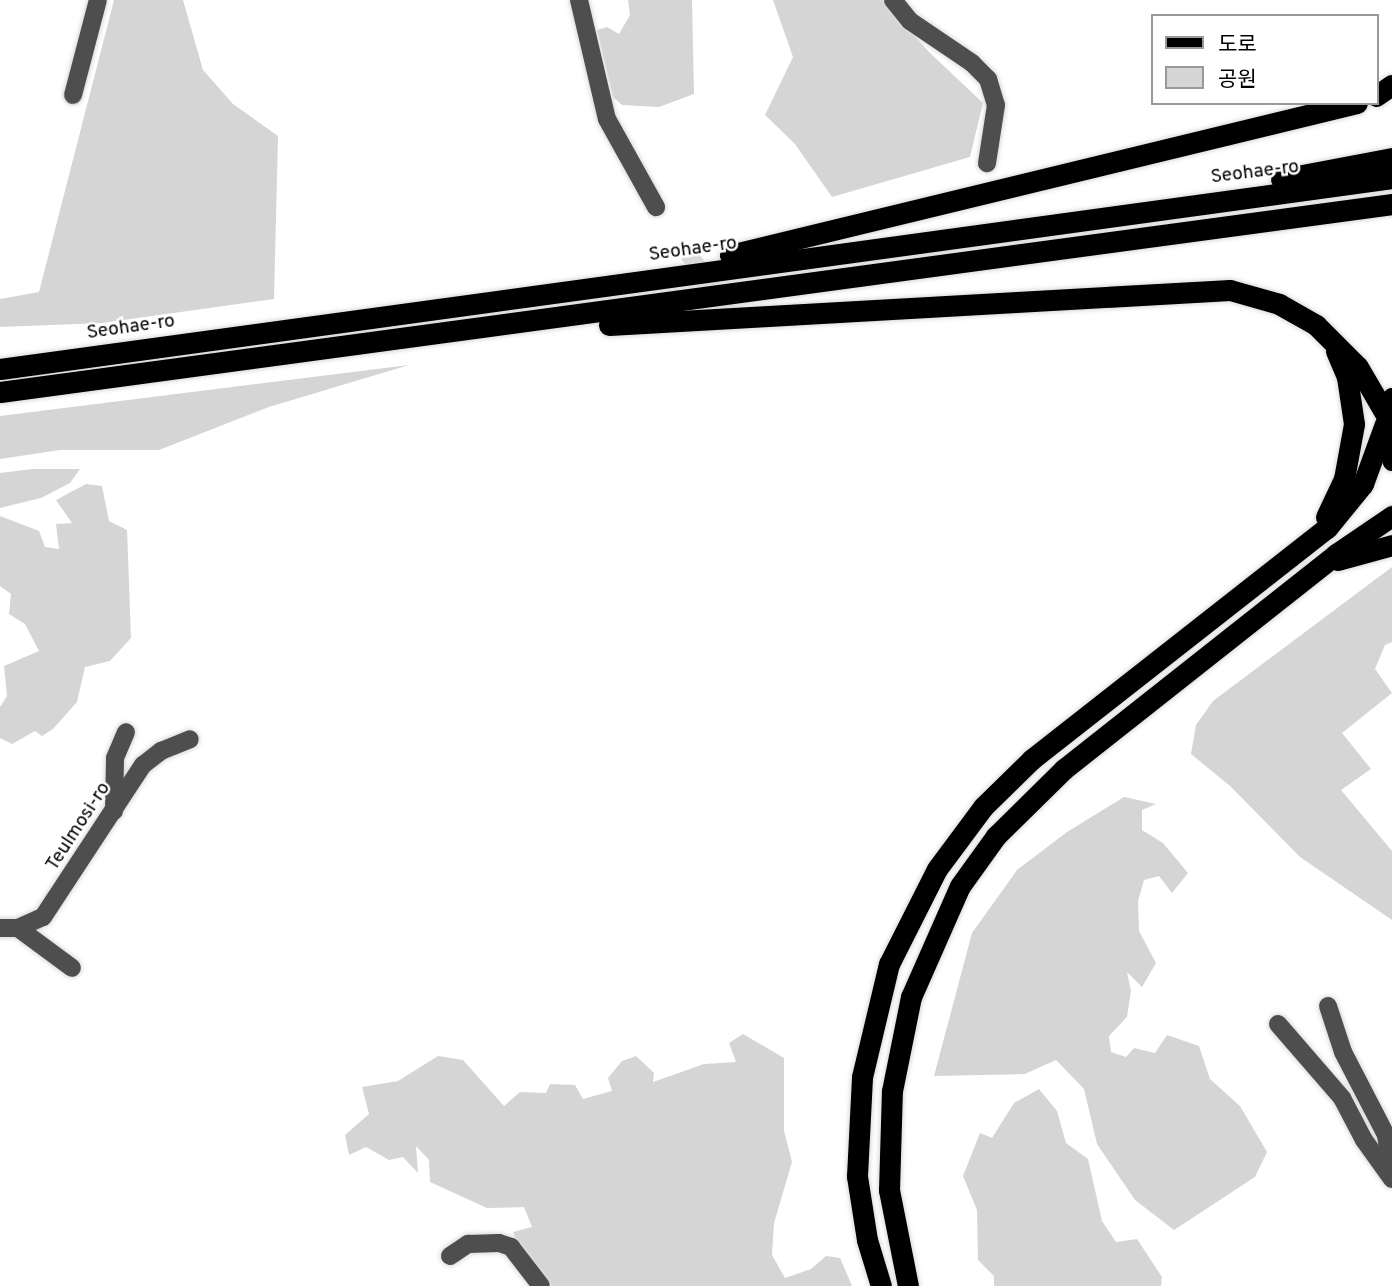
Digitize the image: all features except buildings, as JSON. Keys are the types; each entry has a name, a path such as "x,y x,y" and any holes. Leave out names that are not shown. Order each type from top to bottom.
{"highway":[{"path":"529,296 764,248 1349,105"},
{"path":"1064,221 1392,158"},
{"name":"Seohae-ro","path":"0,367 1392,178"},
{"path":"0,392 432,337 1392,204"},
{"path":"432,337 1200,289 1230,290 1269,300 1315,324 1358,367 1388,412 1358,492 1334,521 1302,549 1032,759 983,807 937,869 890,964 862,1077 857,1176 867,1240 881,1286"},
{"path":"1302,549 1339,492 1354,425 1347,377 1336,352 1315,324"},
{"path":"908,1286 889,1190 891,1091 911,997 956,895 996,836 1064,769 1317,569 1392,516"},
{"path":"1317,569 1392,545"}],"main road":[{"path":"1388,412 1392,462"}],"street":[{"path":"73,95 98,0"},
{"path":"579,0 607,119 656,206"},
{"path":"893,0 910,21 972,63 988,79 996,105 987,163"},
{"path":"114,811 115,758 126,732"},
{"name":"Teulmosi-ro","path":"9,928 43,917 143,765 161,751 190,739"},
{"path":"9,928 72,968"},
{"path":"1328,1006 1343,1052 1386,1135 1392,1172"},
{"path":"1278,1024 1342,1098 1363,1140 1392,1179"},
{"path":"450,1255 468,1244 499,1243 511,1247 541,1286"}],"green space":[{"path":"114,0 183,0 203,70 233,104 278,136 274,299 102,323 0,327 0,299 39,292"},
{"path":"628,0 692,0 694,94 659,107 622,105 613,97 597,30 607,27 619,34 630,15"},
{"path":"773,0 883,0 929,52 983,103 970,157 832,197 795,144 765,115 793,57"},
{"path":"409,365 269,407 159,450 60,450 0,459 0,416"},
{"path":"32,469 80,469 70,483 41,498 0,508 0,473"},
{"path":"86,484 102,486 109,521 127,530 131,638 110,661 85,667 77,702 53,729 42,736 35,731 12,744 0,738 0,707 7,696 4,666 39,651 25,624 9,614 11,594 0,586 0,516 39,531 45,547 59,549 56,524 72,523 56,500"},
{"path":"1392,567 1392,642 1385,645 1375,669 1392,693 1342,733 1371,769 1341,790 1392,851 1392,920 1300,857 1230,786 1191,754 1196,725 1213,701"},
{"path":"1124,797 1156,804 1142,810 1142,830 1163,843 1188,873 1172,893 1159,876 1144,880 1138,901 1139,931 1156,963 1142,987 1127,972 1131,991 1127,1017 1109,1036 1111,1052 1126,1057 1134,1048 1155,1053 1167,1035 1199,1046 1210,1079 1240,1106 1267,1152 1255,1177 1174,1230 1135,1200 1097,1144 1084,1089 1056,1060 1025,1074 934,1076 972,933 1017,870 1067,832"},
{"path":"743,1034 784,1058 784,1131 792,1162 774,1223 772,1255 785,1278 811,1269 826,1256 840,1258 852,1286 552,1286 521,1250 513,1232 532,1227 524,1207 487,1208 430,1182 429,1160 416,1146 418,1173 403,1157 389,1160 366,1147 349,1155 345,1135 369,1114 362,1087 398,1081 438,1056 463,1060 504,1106 520,1092 546,1093 550,1084 575,1085 583,1099 612,1091 608,1078 622,1061 636,1056 654,1073 653,1082 704,1064 736,1062 729,1043"},
{"path":"1039,1089 1057,1111 1066,1143 1088,1159 1102,1221 1116,1242 1137,1239 1162,1277 1161,1286 994,1286 994,1276 978,1260 977,1210 963,1176 980,1133 992,1138 1014,1103"}],"tunnel":[{"path":"688,253 737,325"}]}
